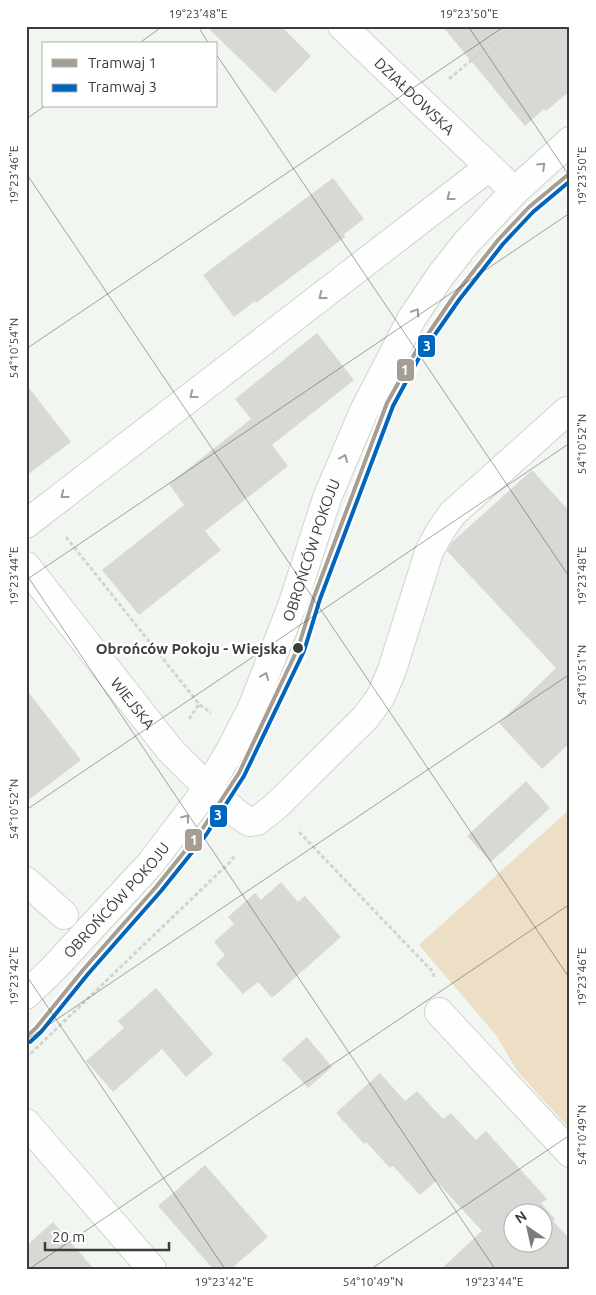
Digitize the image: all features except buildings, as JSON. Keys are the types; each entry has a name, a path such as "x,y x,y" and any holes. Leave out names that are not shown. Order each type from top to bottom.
{"street":[{"name":"DZIAŁDOWSKA","path":"342,26 489,167"},
{"name":"OBROŃCÓW POKOJU","path":"26,995 53,969 151,863 208,788 252,708 292,606 327,498 363,413 412,318 440,275 466,243 515,191 570,141"},
{"path":"35,517 489,167 515,191"},
{"path":"266,814 365,718 380,698 392,670 429,552 452,514 567,411"},
{"name":"WIEJSKA","path":"26,566 170,750 208,788 249,822 266,814"},
{"path":"26,880 64,915"},
{"path":"438,1012 570,1153"},
{"path":"26,1123 152,1269"}],"path":[{"path":"421,102 512,26"},
{"path":"35,517 199,704 213,713"},
{"path":"26,1058 230,862 266,814 433,972 438,1012"}],"shaded area":[{"path":"570,809 570,1129 518,1072 496,1035 419,945"}],"tram line":[{"name":"1","path":"26,1037 36,1028 83,970 156,887 201,831 239,773 298,648 314,597 387,403 415,353 454,296 498,240 529,207 570,173"},
{"name":"3","path":"30,1042 41,1032 88,974 161,891 206,835 244,776 304,651 320,599 393,406 420,356 459,300 503,244 533,212 570,181"}],"place":[{"name":"Obrońców Pokoju - Wiejska","path":"298,648"}]}
